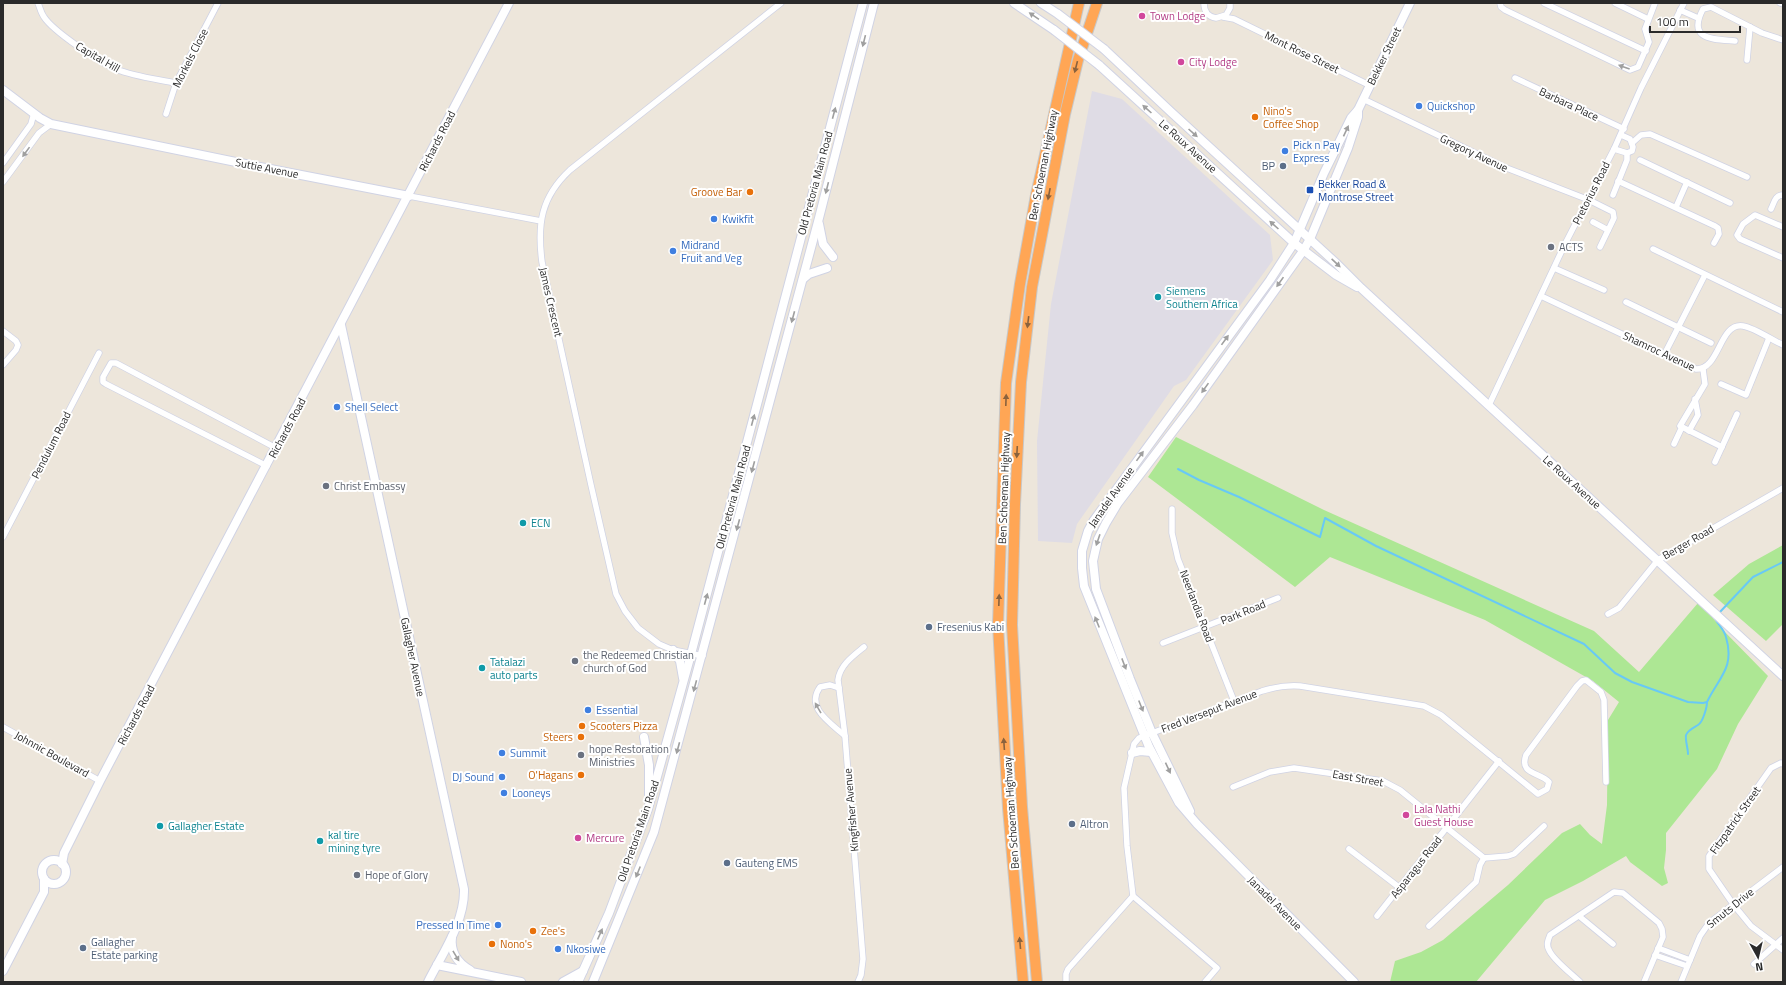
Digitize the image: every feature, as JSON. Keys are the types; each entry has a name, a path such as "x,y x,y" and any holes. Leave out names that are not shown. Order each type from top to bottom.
{"highway":[{"name":"Ben Schoeman Highway","path":"1023,982 1008,808 998,625 1006,383 1020,284 1036,195 1079,3"},
{"name":"Ben Schoeman Highway","path":"1037,982 1021,791 1012,625 1015,504 1021,382 1032,287 1062,130 1078,60 1097,3"}],"main road":[{"name":"Richards Road","path":"59,862 100,781 510,3"},
{"name":"Old Pretoria Main Road","path":"578,982 609,913 648,809 683,687 863,3"},
{"name":"Old Pretoria Main Road","path":"593,982 654,832 703,656 819,218 874,3"},
{"name":"Le Roux Avenue","path":"1014,3 1054,30 1099,65 1303,251 1336,275 1361,288"},
{"name":"Le Roux Avenue","path":"1042,3 1104,49 1310,238 1361,288 1783,676"},
{"name":"Bekker Street","path":"1299,229 1351,118 1358,110 1410,3"},
{"name":"Suttie Avenue","path":"3,90 51,124 409,196"},
{"name":"Bekker Street","path":"1310,238 1348,148 1358,117 1358,110"},
{"path":"819,218 821,240 825,248 834,257"},
{"name":"Janadel Avenue","path":"1299,229 1294,243 1270,280 1102,508 1088,531 1084,541 1082,568 1084,586 1144,736 1151,752 1179,803 1196,824 1354,982"},
{"name":"Janadel Avenue","path":"1196,824 1152,733 1096,589 1093,561 1098,539 1118,503 1193,405 1303,251 1310,238"},
{"path":"803,279 808,274 827,268"},
{"name":"Gallagher Avenue","path":"341,325 462,879 464,901 454,930 428,982"},
{"path":"673,650 681,663 683,687"},
{"path":"644,737 649,765 648,809"},
{"path":"1132,753 1140,751 1151,752"},
{"path":"3,971 44,892 54,884 61,881 65,875 59,862 48,862 44,865 42,872 44,879 44,892"},
{"path":"44,879 54,884"},
{"path":"454,930 452,950 463,966 476,973"},
{"path":"437,965 521,982"},
{"path":"563,982 583,970"}],"street":[{"name":"Capital Hill","path":"38,3 44,17 63,36 108,65 128,73 176,83"},
{"name":"Morkels Close","path":"166,114 176,83 218,3"},
{"name":"James Crescent","path":"703,656 673,650 659,644 638,628 625,611 616,594 542,262 540,221 550,194 560,180 570,170 781,3"},
{"name":"Mont Rose Street","path":"1204,3 1205,11 1208,15 1216,18 1234,18 1369,85"},
{"path":"1500,3 1505,10 1630,70 1637,68 1650,41 1645,30 1655,3"},
{"path":"1544,3 1646,51"},
{"path":"1615,3 1648,19"},
{"name":"Pretorius Road","path":"1488,405 1554,268 1624,129 1641,88 1684,3"},
{"path":"1223,17 1229,11 1230,4"},
{"path":"1230,4 1234,18"},
{"path":"1735,41 1704,37 1698,31 1697,24 1698,18 1703,9 1709,7 1762,33 1783,40"},
{"path":"1680,10 1698,18"},
{"path":"1747,60 1750,27"},
{"name":"Barbara Place","path":"1515,78 1624,129"},
{"name":"Gregory Avenue","path":"1363,99 1504,167 1589,200 1614,215 1608,230"},
{"path":"13,169 3,163 31,124 34,113"},
{"path":"3,182 39,133 51,124"},
{"path":"1632,143 1641,135 1650,134 1747,177"},
{"path":"1614,149 1627,153 1632,151 1633,147 1630,139 1621,135"},
{"path":"1613,194 1627,160 1627,153"},
{"path":"1640,160 1730,202"},
{"path":"1618,181 1718,228 1718,237 1714,243"},
{"path":"1676,207 1687,182"},
{"path":"1771,209 1776,198 1783,195"},
{"name":"Suttie Avenue","path":"409,196 540,221"},
{"path":"1783,227 1755,215 1743,224 1737,235 1740,239 1783,258"},
{"path":"1593,222 1608,230 1600,247"},
{"path":"1653,249 1783,312"},
{"path":"1554,268 1604,290"},
{"path":"1664,355 1706,274"},
{"name":"Shamroc Avenue","path":"1541,296 1696,369 1703,369 1708,365 1726,336 1738,326 1747,327 1783,346"},
{"path":"1626,302 1712,343"},
{"path":"3,331 16,341 18,345 16,350 3,365"},
{"path":"1721,384 1746,395 1769,338"},
{"name":"Pendulum Road","path":"3,537 99,353"},
{"path":"267,466 106,384 103,382 103,377 111,363 116,363 276,448"},
{"path":"1674,444 1695,399 1705,384 1703,369"},
{"path":"1689,431 1698,415 1695,399"},
{"path":"1715,462 1737,414"},
{"path":"1681,427 1722,447"},
{"name":"Berger Road","path":"1608,614 1619,608 1658,560 1783,488"},
{"name":"Neerlandia Road","path":"1172,509 1172,533 1174,546 1234,701"},
{"name":"Park Road","path":"1163,644 1278,598"},
{"name":"Kingfisher Avenue","path":"858,982 861,975 863,959 845,736 839,688 839,672 852,657 864,647"},
{"name":"Fred Verseput Avenue","path":"1144,736 1273,687 1291,685 1424,706 1441,715 1538,794 1547,789 1549,782 1528,770 1525,763 1526,754 1577,686 1584,680 1598,688 1603,695 1606,782"},
{"path":"839,688 830,685 820,687 815,695 815,702 817,709 845,736"},
{"name":"Johnnic Boulevard","path":"3,727 100,781"},
{"path":"1144,736 1136,740 1124,788 1127,846 1133,896 1217,968 1205,982"},
{"name":"Asparagus Road","path":"1377,916 1447,826 1500,762"},
{"name":"Fitzpatrick Street","path":"1783,764 1780,763 1772,768 1709,856 1709,869 1733,904 1751,926 1783,950"},
{"name":"East Street","path":"1233,787 1270,772 1294,768 1371,778 1383,781 1395,786 1447,826 1484,858"},
{"path":"1429,926 1476,882 1480,865 1484,858 1514,854 1544,826"},
{"path":"1349,849 1400,888"},
{"name":"Smuts Drive","path":"1681,982 1706,927 1713,919 1783,867"},
{"path":"1580,982 1551,955 1548,945 1550,935 1614,892 1623,893 1661,926 1663,937 1644,982"},
{"path":"1066,982 1066,974 1068,970 1133,896"},
{"path":"1579,916 1613,944"},
{"path":"1754,964 1783,938"},
{"path":"1658,948 1690,960"},
{"path":"1655,954 1688,966"}],"shaded area":[{"name":"Siemens Southern Africa","path":"1092,91 1122,99 1270,235 1273,260 1186,380 1174,386 1077,524 1072,543 1038,541 1037,441 1051,304"}],"green space":[{"path":"1176,437 1324,510 1594,631 1639,672 1698,603 1768,676 1738,724 1717,769 1666,833 1664,868 1668,883 1662,886 1630,862 1626,856 1583,881 1545,900 1476,982 1390,982 1395,961 1421,952 1443,940 1508,885 1562,833 1580,824 1590,835 1602,844 1607,805 1608,720 1619,702 1593,681 1485,620 1330,557 1295,587 1148,477"},
{"path":"1783,545 1783,624 1766,641 1713,595 1749,564"}],"waterway":[{"path":"1178,469 1320,537 1325,518 1376,546 1584,644 1615,673 1632,682 1688,702 1707,702 1727,665 1729,657 1726,637 1715,618"},
{"path":"1719,613 1753,577 1783,562"},
{"path":"1688,754 1686,735 1702,721 1707,702"}],"place":[{"name":"Town Lodge","path":"1142,16"},
{"name":"City Lodge","path":"1181,62"},
{"name":"Quickshop","path":"1419,106"},
{"name":"Nino's Coffee Shop","path":"1255,117"},
{"name":"Pick n Pay Express","path":"1285,151"},
{"name":"BP","path":"1283,166"},
{"name":"Bekker Road & Montrose Street","path":"1310,190"},
{"name":"Groove Bar","path":"750,192"},
{"name":"Kwikfit","path":"714,219"},
{"name":"ACTS","path":"1551,247"},
{"name":"Midrand Fruit and Veg","path":"673,251"},
{"name":"Siemens Southern Africa","path":"1158,297"},
{"name":"Shell Select","path":"337,407"},
{"name":"Christ Embassy","path":"326,486"},
{"name":"ECN","path":"523,523"},
{"name":"Fresenius Kabi","path":"929,627"},
{"name":"the Redeemed Christian church of God","path":"575,661"},
{"name":"Tatalazi auto parts","path":"482,668"},
{"name":"Essential","path":"588,710"},
{"name":"Scooters Pizza","path":"582,726"},
{"name":"Steers","path":"581,737"},
{"name":"Summit","path":"502,753"},
{"name":"hope Restoration Ministries","path":"581,755"},
{"name":"O'Hagans","path":"581,775"},
{"name":"DJ Sound","path":"502,777"},
{"name":"Looneys","path":"504,793"},
{"name":"Lala Nathi Guest House","path":"1406,815"},
{"name":"Altron","path":"1072,824"},
{"name":"Gallagher Estate","path":"160,826"},
{"name":"Mercure","path":"578,838"},
{"name":"kal tire mining tyre","path":"320,841"},
{"name":"Gauteng EMS","path":"727,863"},
{"name":"Hope of Glory","path":"357,875"},
{"name":"Pressed In Time","path":"498,925"},
{"name":"Zee's","path":"533,931"},
{"name":"Nono's","path":"492,944"},
{"name":"Gallagher Estate parking","path":"83,948"},
{"name":"Nkosiwe","path":"558,949"}]}
